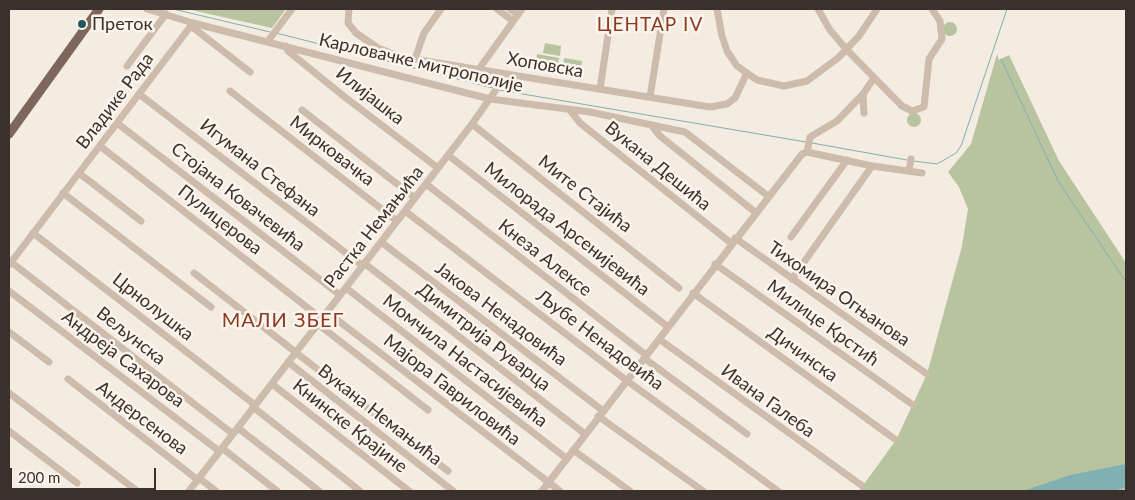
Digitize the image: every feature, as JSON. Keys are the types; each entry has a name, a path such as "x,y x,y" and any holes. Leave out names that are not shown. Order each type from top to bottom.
{"main road":[{"path":"9,134 99,9"}],"street":[{"name":"Карловачке митрополије","path":"147,9 192,24 268,41 490,99 570,110 689,134 768,196"},
{"path":"268,41 292,9"},
{"name":"Хоповска","path":"350,9 348,22 362,38 388,53 479,69 506,76 710,107 724,105 738,95 746,75"},
{"path":"415,59 424,33 441,9"},
{"path":"497,9 518,15"},
{"path":"510,9 518,15"},
{"path":"600,89 612,9"},
{"path":"650,98 664,9"},
{"path":"717,9 727,51 746,75 776,86 801,84 820,73 847,50 877,9"},
{"path":"818,9 830,30 847,50 904,108 912,111 923,108 930,59 942,39 940,22 932,9"},
{"path":"127,66 166,14"},
{"path":"479,69 518,15"},
{"path":"192,24 250,72"},
{"name":"Владике Рада","path":"10,263 192,24"},
{"name":"Илијашка","path":"286,46 288,51 346,98 438,168"},
{"name":"Растка Немањића","path":"189,491 472,124 506,76"},
{"path":"542,491 733,240 806,148 837,121 863,94 874,78"},
{"name":"Мирковачка","path":"230,91 397,221"},
{"name":"Игумана Стефана","path":"139,94 364,265"},
{"path":"863,94 864,113"},
{"path":"302,110 415,198"},
{"name":"Вукана Дешића","path":"570,110 580,123 733,240"},
{"name":"Стојана Ковачевића","path":"117,123 340,295"},
{"name":"Мите Стајића","path":"472,124 679,288"},
{"path":"653,127 660,136 756,212"},
{"name":"Пулицерова","path":"100,146 320,321 428,410"},
{"path":"806,148 872,166 910,165 922,173"},
{"name":"Милорада Арсенијевића","path":"448,155 668,327"},
{"path":"791,237 847,160"},
{"path":"792,279 872,166"},
{"name":"Владике Рада","path":"79,173 141,221"},
{"name":"Кнеза Алексе","path":"426,184 645,357"},
{"path":"63,194 211,306"},
{"name":"Љубе Ненадовића","path":"405,211 626,380 778,491"},
{"name":"Црнолушка","path":"33,233 360,491"},
{"name":"Тихомира Огњанова","path":"733,240 927,374"},
{"name":"Јакова Ненадовића","path":"381,242 703,491"},
{"name":"Вељунска","path":"10,263 235,431 319,491"},
{"name":"Милице Крстић","path":"716,264 913,405"},
{"name":"Димитрија Руварца","path":"364,265 585,434"},
{"path":"194,273 448,471"},
{"name":"Момчила Настасијевића","path":"346,288 566,458"},
{"name":"Андреја Сахарова","path":"9,291 277,491"},
{"name":"Дичинска","path":"693,293 896,440"},
{"name":"Мајора Гавриловића","path":"327,312 560,491"},
{"path":"9,332 49,362"},
{"name":"Ивана Галеба","path":"659,339 861,485"},
{"path":"645,357 747,434"},
{"name":"Вукана Немањића","path":"288,362 453,491"},
{"name":"Андерсенова","path":"68,379 216,491"},
{"name":"Книнске Крајине","path":"272,384 409,491"},
{"path":"9,393 137,491"},
{"path":"9,430 77,483"},
{"path":"573,450 630,491"}],"green space":[{"path":"187,9 286,9 272,28"},
{"path":"947,22 953,22 957,29 953,36 947,36 943,32 943,26"},
{"path":"545,43 561,46 560,56 543,53"},
{"path":"537,54 559,58 557,71 535,67"},
{"path":"997,54 999,60 1009,55 1059,161 1126,263 1126,491 859,491 896,440 927,374 962,246 968,209 959,187 948,172 971,144"},
{"path":"564,58 582,61 580,74 562,72"},
{"path":"911,113 917,113 921,120 917,127 911,127 907,123 907,117"}],"water":[{"path":"1126,464 1126,487 1113,491 1023,491 1070,475"}],"waterway":[{"path":"173,9 270,32"},
{"path":"913,161 937,164 956,153 961,146 1007,9"},
{"path":"276,33 493,88"},
{"path":"1001,59 1058,181 1126,282"},
{"path":"499,90 806,142"},
{"path":"812,143 907,160"}],"place":[{"name":"Преток","path":"82,24"}],"district":[{"name":"ЦЕНТАР IV","path":"650,25"},
{"name":"МАЛИ ЗБЕГ","path":"283,321"}]}
